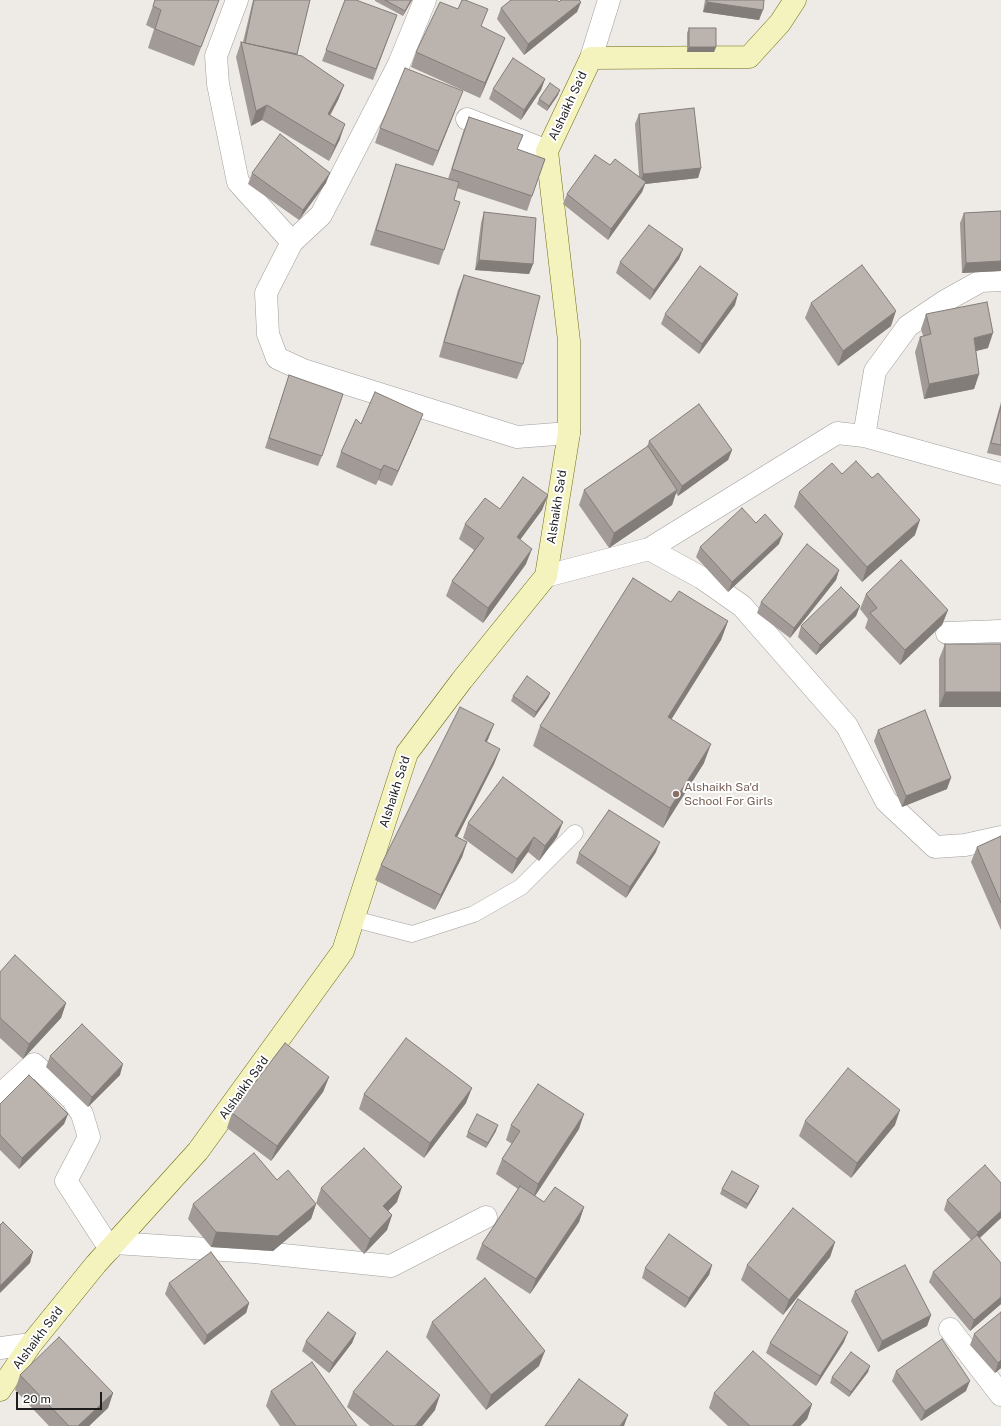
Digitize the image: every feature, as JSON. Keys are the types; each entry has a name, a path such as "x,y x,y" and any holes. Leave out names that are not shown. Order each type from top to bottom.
{"street":[{"path":"237,0 216,56 218,84 238,182 292,242"},
{"path":"425,0 399,64 321,215 292,242 266,293 268,334 277,358 303,370 517,437 569,433"},
{"name":"Alshaikh Sa'd","path":"0,1390 31,1344 113,1246 198,1151 344,951 407,753 462,680 546,576 569,433 569,341 547,151 591,58 609,0"},
{"name":"Alshaikh Sa'd","path":"591,58 749,57 780,23 795,0"},
{"path":"467,118 547,151"},
{"path":"864,436 875,371 908,326 945,301 981,281 1001,280"},
{"path":"546,576 649,549 837,433 864,436 1001,474"},
{"path":"649,549 702,578 742,606 847,726 886,801 935,847 1001,838"},
{"path":"947,633 1001,631"},
{"path":"0,1095 34,1064 72,1099 82,1114 89,1137 66,1181 113,1246 254,1252 391,1266 486,1216"},
{"path":"950,1329 1001,1395"},
{"path":"0,1348 31,1344"}],"lane":[{"path":"354,919 412,934 474,914 521,887 575,833"}],"building":[{"path":"155,0 219,0 201,47 155,29 161,10 153,6"},
{"path":"254,0 310,0 297,54 245,43"},
{"path":"345,0 356,0 397,15 376,69 326,50"},
{"path":"385,0 411,0 405,11"},
{"path":"462,0 488,9 481,26 505,38 485,83 416,52 440,2 458,9"},
{"path":"511,0 557,0 559,2 561,0 579,0 581,2 528,44 501,8"},
{"path":"707,0 764,0 763,10 707,2"},
{"path":"689,28 716,28 716,47 689,47"},
{"path":"241,42 302,56 344,85 328,114 345,124 335,146 267,105 256,111"},
{"path":"513,58 545,79 524,110 493,89"},
{"path":"405,68 463,91 438,151 380,128"},
{"path":"550,83 560,90 549,106 539,99"},
{"path":"694,108 701,168 643,174 639,114"},
{"path":"469,117 523,135 517,149 545,159 532,196 452,169"},
{"path":"280,134 330,173 303,210 252,173"},
{"path":"595,155 610,165 615,159 646,182 611,229 567,194"},
{"path":"396,164 459,182 454,200 460,202 444,250 376,230"},
{"path":"1001,211 1001,261 966,263 964,213"},
{"path":"484,212 536,218 533,264 479,260"},
{"path":"649,225 683,249 654,290 620,262"},
{"path":"862,265 896,311 843,351 811,303"},
{"path":"700,266 738,294 702,344 665,314"},
{"path":"464,275 540,296 523,364 444,342"},
{"path":"987,302 993,333 974,338 979,374 929,384 920,337 931,334 926,314"},
{"path":"289,375 343,394 322,456 269,438"},
{"path":"375,392 423,414 398,471 384,465 381,470 341,452 356,419 361,424"},
{"path":"699,404 732,450 682,486 649,441"},
{"path":"1001,406 1001,445 991,443"},
{"path":"648,446 677,490 614,533 584,490"},
{"path":"856,461 872,478 878,473 920,520 867,567 799,492 832,463 842,474"},
{"path":"523,477 548,495 517,537 532,549 488,608 452,581 484,538 465,524 485,498 500,509"},
{"path":"742,508 756,523 765,514 783,534 732,582 700,547"},
{"path":"807,544 839,570 794,628 761,602"},
{"path":"901,560 948,610 905,650 870,613 877,608 866,594"},
{"path":"633,578 671,602 679,591 728,621 668,717 711,744 670,808 540,726"},
{"path":"841,587 860,606 820,645 801,626"},
{"path":"945,644 1001,644 1001,692 945,692"},
{"path":"527,676 550,693 536,712 513,696"},
{"path":"460,707 494,724 485,741 500,749 455,836 467,842 441,895 381,865"},
{"path":"925,710 951,778 906,796 878,730"},
{"path":"503,777 563,822 545,846 534,837 517,859 468,823"},
{"path":"609,810 660,842 630,887 579,853"},
{"path":"1001,836 1001,903 977,847"},
{"path":"15,955 66,1003 29,1044 0,1018 0,972"},
{"path":"82,1024 123,1064 92,1097 50,1056"},
{"path":"406,1038 472,1088 430,1143 364,1094"},
{"path":"285,1043 329,1077 277,1146 232,1113"},
{"path":"848,1068 900,1110 857,1163 805,1121"},
{"path":"29,1075 68,1114 22,1158 0,1135 0,1104"},
{"path":"538,1084 584,1114 538,1184 502,1159 520,1131 511,1125"},
{"path":"477,1114 498,1125 488,1143 468,1132"},
{"path":"364,1148 402,1187 383,1206 392,1215 370,1239 321,1188"},
{"path":"254,1153 277,1180 288,1170 316,1204 278,1236 216,1232 193,1204"},
{"path":"985,1165 1001,1183 1001,1211 978,1232 947,1200"},
{"path":"732,1171 759,1186 748,1204 722,1189"},
{"path":"520,1186 544,1202 555,1187 584,1207 536,1279 482,1244"},
{"path":"793,1208 835,1242 789,1300 747,1265"},
{"path":"3,1222 33,1252 0,1286 0,1225"},
{"path":"669,1234 712,1265 689,1298 645,1268"},
{"path":"977,1235 1001,1263 1001,1297 974,1320 933,1272"},
{"path":"211,1252 249,1303 207,1335 169,1283"},
{"path":"905,1265 931,1315 882,1341 855,1291"},
{"path":"485,1278 545,1351 491,1395 432,1322"},
{"path":"798,1299 848,1332 820,1376 770,1343"},
{"path":"328,1312 356,1333 333,1363 306,1341"},
{"path":"1001,1312 1001,1360 998,1363 974,1334"},
{"path":"59,1337 113,1393 78,1426 69,1426 20,1375"},
{"path":"942,1339 970,1381 925,1411 896,1371"},
{"path":"387,1351 440,1395 415,1426 394,1426 353,1392"},
{"path":"753,1351 812,1404 792,1426 750,1426 714,1393"},
{"path":"851,1352 870,1366 851,1392 832,1377"},
{"path":"312,1362 357,1426 296,1426 271,1391"},
{"path":"579,1379 628,1415 620,1426 545,1426"}],"place":[{"name":"Alshaikh Sa'd School For Girls","path":"676,794"}]}
